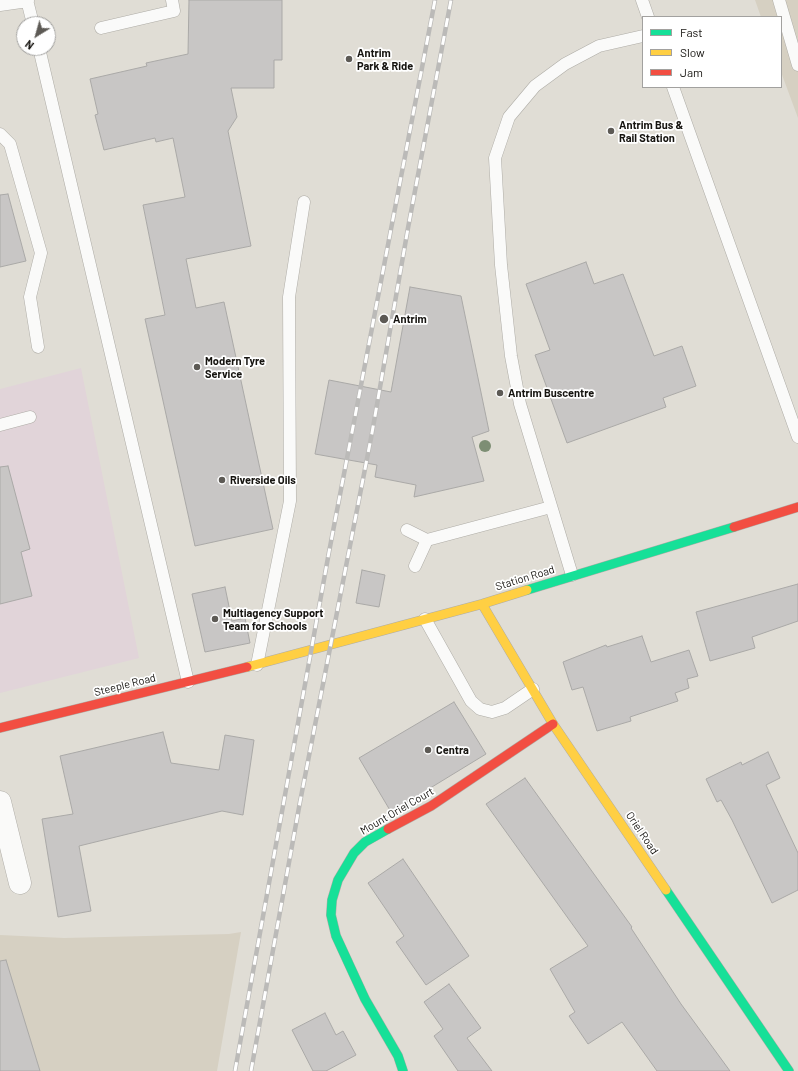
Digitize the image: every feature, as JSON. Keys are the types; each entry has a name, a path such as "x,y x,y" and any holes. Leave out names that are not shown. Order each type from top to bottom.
{"street":[{"name":"Station Road","path":"257,665 482,604 572,575 798,507"},
{"name":"Oriel Road","path":"482,604 553,724 789,1071"},
{"name":"Steeple Road","path":"0,728 257,665"},
{"name":"Mount Oriel Court","path":"403,1071 398,1056 365,999 336,936 331,915 332,900 338,880 354,853 365,842 431,806 553,724"},
{"path":"0,802 20,883"}],"lane":[{"path":"0,5 28,0 31,16"},
{"path":"101,28 174,11 172,0"},
{"path":"642,0 648,16"},
{"path":"779,0 798,64"},
{"path":"572,575 520,404 511,356 501,265 495,158 509,118 536,86 565,64 599,46 642,36"},
{"path":"41,56 188,682"},
{"path":"673,88 798,437"},
{"path":"0,134 10,144 41,253 30,297 38,347"},
{"path":"257,665 290,501 289,297 304,202"},
{"path":"0,425 30,417"},
{"path":"407,530 427,540 551,507"},
{"path":"415,566 427,540"},
{"path":"425,619 471,701 480,709 492,712 505,708 533,689"}],"shaded area":[{"path":"755,0 798,0 798,118 782,75 782,16 761,16"},
{"path":"81,368 139,658 0,693 0,389"},
{"path":"241,932 217,1071 0,1071 0,935 64,938 229,934"}],"building":[{"path":"189,0 282,0 282,60 274,60 274,88 231,88 237,117 228,131 251,246 186,259 196,308 224,302 273,529 195,546 145,319 165,315 143,205 185,197 173,138 156,142 155,138 104,150 95,115 98,114 90,79 147,66 146,63 188,54"},
{"path":"8,194 26,261 0,267 0,195"},
{"path":"586,262 594,284 623,274 654,356 682,346 696,386 663,398 666,407 567,443 535,355 550,350 526,284"},
{"path":"410,287 461,296 489,431 472,437 484,481 414,497 416,485 375,477 377,465 315,454 329,380 391,392"},
{"path":"8,466 30,549 21,552 32,596 0,604 0,467"},
{"path":"362,570 385,575 379,607 356,603"},
{"path":"798,584 798,621 752,637 755,648 710,661 696,612"},
{"name":"Multiagency Support Team for Schools","path":"225,587 232,621 245,618 250,643 205,652 192,594"},
{"path":"642,636 651,662 689,650 698,676 687,679 689,688 675,693 678,701 630,717 631,721 597,731 583,687 572,690 563,662 606,645 607,647"},
{"name":"Centra","path":"454,702 486,754 391,812 359,758"},
{"path":"163,732 171,763 219,770 225,735 254,740 243,815 222,811 79,846 91,911 58,917 42,819 73,814 60,756"},
{"path":"768,752 780,778 766,785 798,853 798,890 772,903 732,820 721,800 717,802 706,779 741,762 742,765"},
{"path":"525,778 632,927 631,928 681,1004 730,1071 657,1071 622,1022 588,1044 569,1016 575,1012 550,969 588,946 486,804"},
{"path":"403,859 469,956 426,985 396,942 404,936 368,883"},
{"path":"6,960 40,1071 0,1071 0,961"},
{"path":"449,984 481,1028 467,1038 492,1071 458,1071 434,1036 443,1029 424,1002"},
{"path":"325,1013 336,1035 343,1031 356,1055 326,1071 313,1071 292,1030"}],"railway":[{"path":"235,1071 329,552 435,0"},
{"path":"251,1071 300,802 372,433 408,228 451,0"}],"traffic: fast":[{"path":"527,590 734,527"},
{"path":"388,829 365,842 354,853 338,880 332,900 331,915 336,936 365,999 398,1056 403,1071"},
{"path":"666,890 789,1071"}],"traffic: slow":[{"path":"247,667 482,604 527,590"},
{"path":"482,604 553,724 666,890"}],"traffic: jam":[{"path":"734,527 798,507"},
{"path":"0,728 247,667"},
{"path":"388,829 431,806 553,724"}],"place":[{"name":"Antrim Park & Ride","path":"349,59"},
{"name":"Antrim Bus & Rail Station","path":"611,131"},
{"name":"Antrim","path":"384,319"},
{"name":"Modern Tyre Service","path":"197,367"},
{"name":"Antrim Buscentre","path":"500,393"},
{"name":"Riverside Oils","path":"222,480"},
{"name":"Multiagency Support Team for Schools","path":"215,619"},
{"name":"Centra","path":"428,750"}]}
